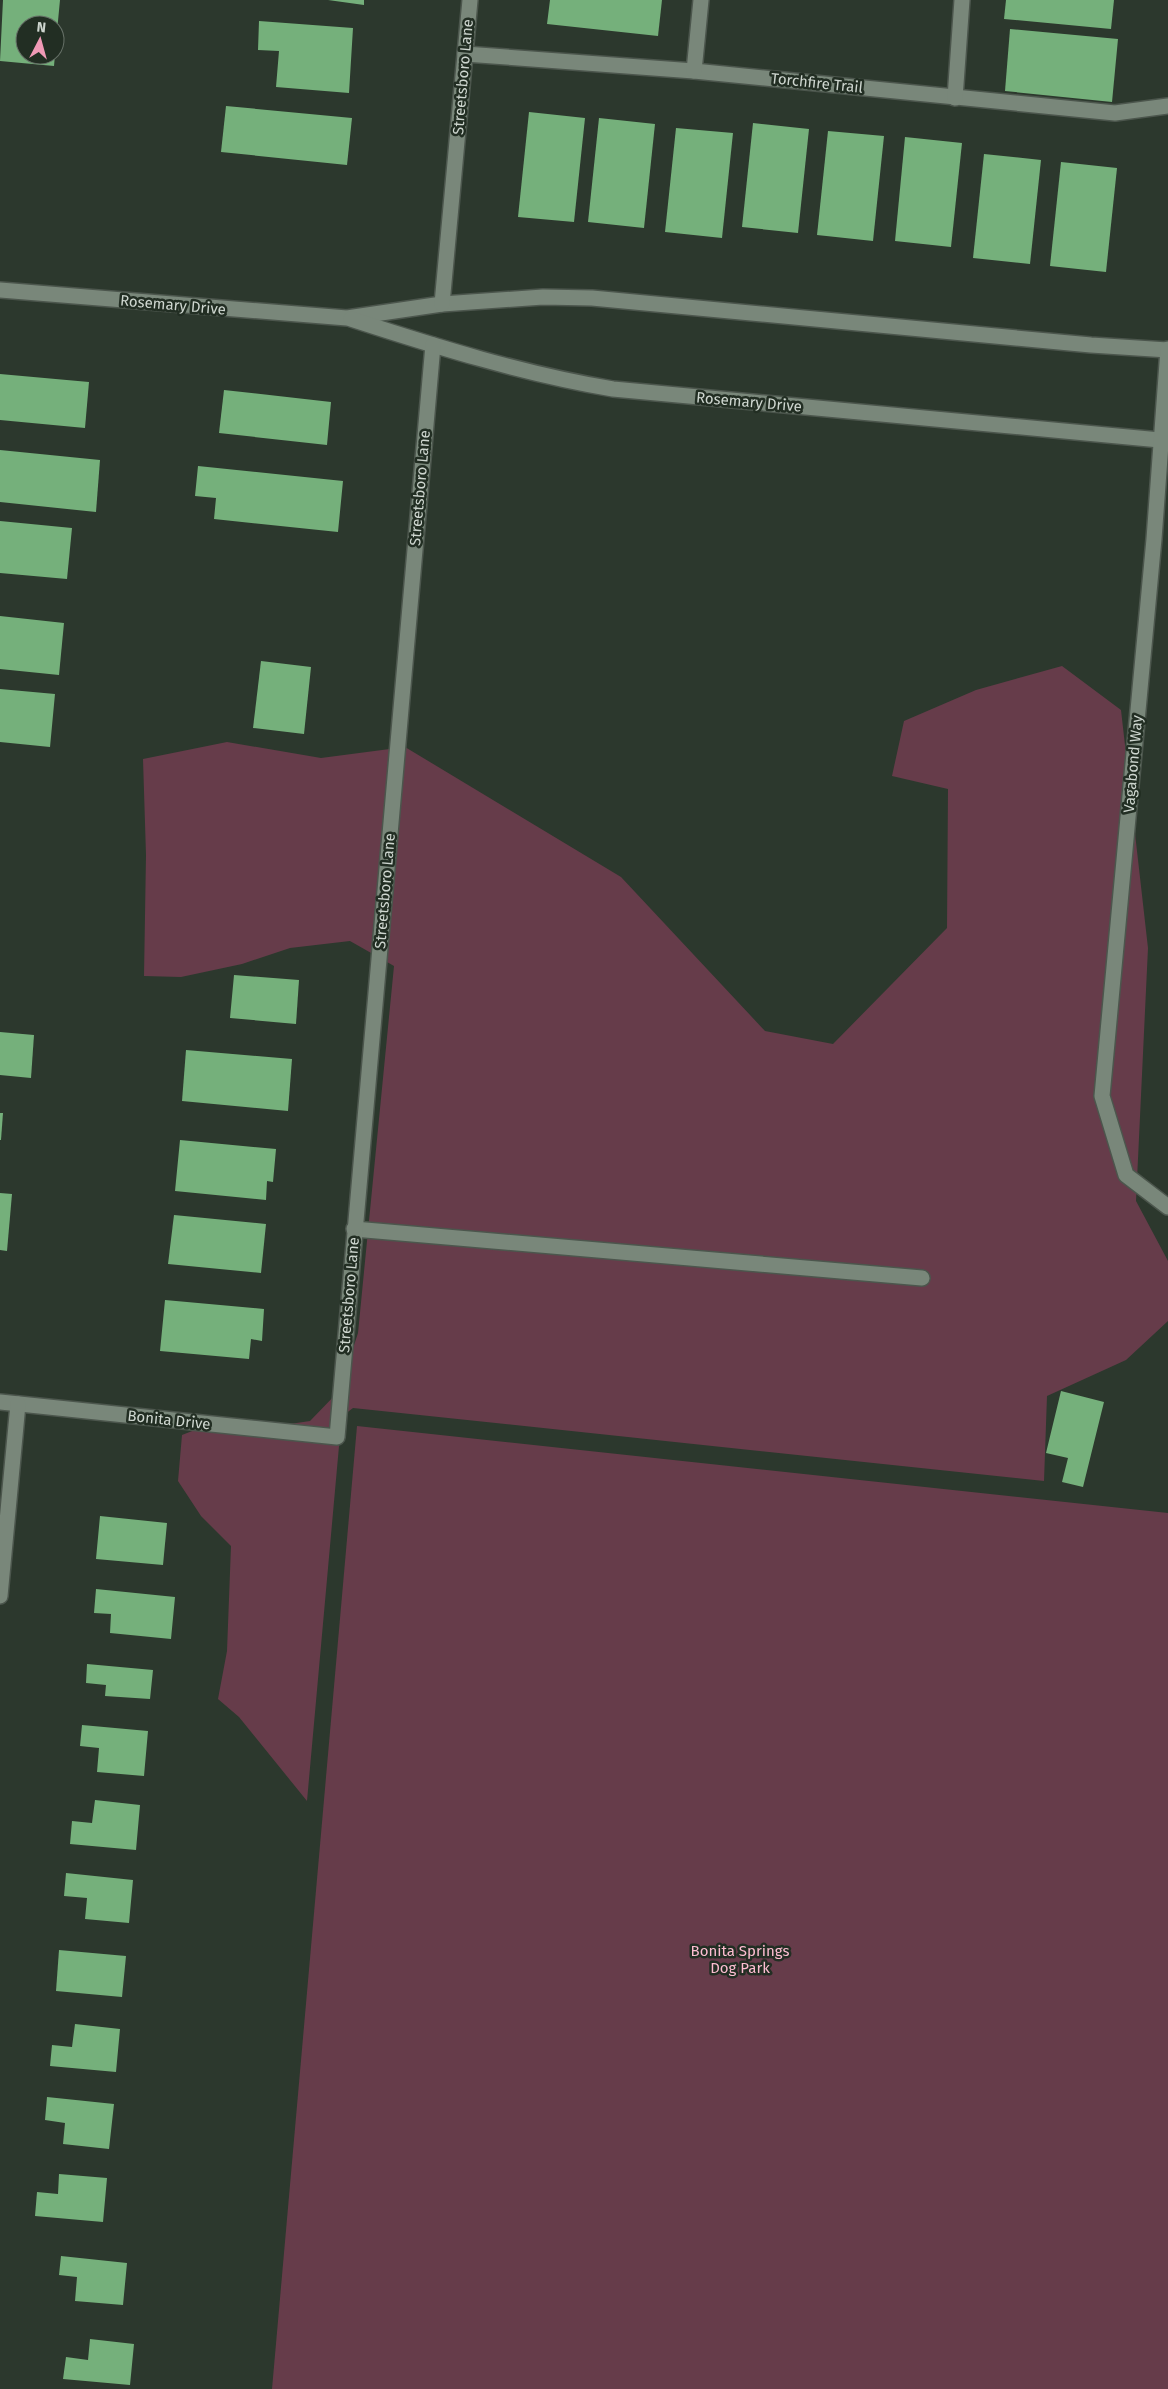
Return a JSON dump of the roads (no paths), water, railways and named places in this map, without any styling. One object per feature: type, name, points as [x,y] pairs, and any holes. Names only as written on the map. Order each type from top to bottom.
[{"type":"street","name":"Streetsboro Lane","points":[[442,304],[470,0]]},
{"type":"street","points":[[694,71],[701,0]]},
{"type":"street","points":[[955,98],[962,0]]},
{"type":"street","name":"Torchfire Trail","points":[[465,54],[694,71],[1116,113],[1168,106]]},
{"type":"street","name":"Rosemary Drive","points":[[0,290],[347,318],[433,345],[563,380],[613,389],[1160,440]]},
{"type":"street","name":"Rosemary Drive","points":[[347,318],[442,304],[543,297],[592,298],[1090,345],[1168,350]]},
{"type":"street","name":"Streetsboro Lane","points":[[337,1438],[433,345]]},
{"type":"street","name":"Vagabond Way","points":[[1168,350],[1154,539],[1102,1096],[1126,1175],[1168,1207]]},
{"type":"street","points":[[354,1229],[922,1278]]},
{"type":"street","name":"Bonita Drive","points":[[0,1402],[337,1438]]},
{"type":"street","points":[[0,1596],[18,1404]]},
{"type":"park label","name":"Bonita Springs Dog Park","points":[[740,1960]]}]
